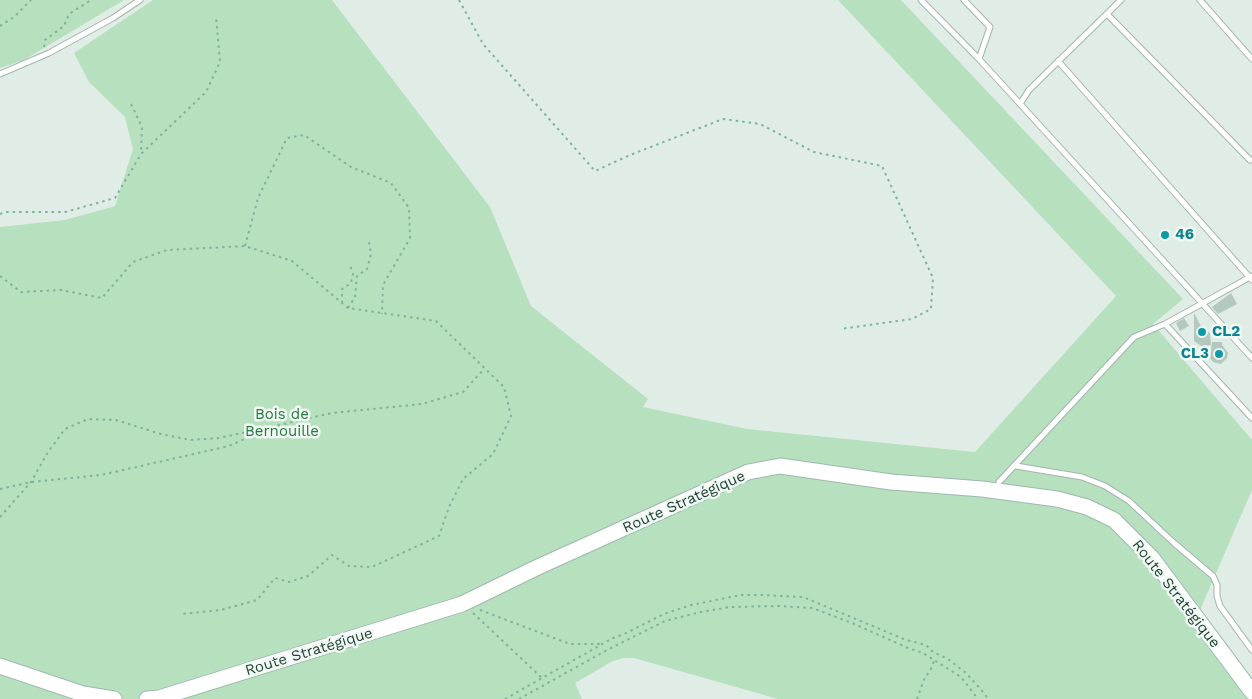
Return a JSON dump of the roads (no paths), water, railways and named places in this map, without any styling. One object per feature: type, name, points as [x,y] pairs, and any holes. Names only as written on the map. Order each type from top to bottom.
[{"type":"street","name":"Route Stratégique","points":[[147,699],[160,698],[463,604],[538,567],[748,472],[780,466],[891,482],[982,489],[1057,499],[1087,507],[1114,520],[1152,558],[1252,692]]},
{"type":"street","points":[[0,666],[83,694],[114,699]]},
{"type":"lane","points":[[0,74],[42,56],[113,18],[140,0]]},
{"type":"lane","points":[[921,0],[979,59],[1252,358]]},
{"type":"lane","points":[[964,0],[990,27],[979,59]]},
{"type":"lane","points":[[1020,104],[1029,90],[1120,0]]},
{"type":"lane","points":[[1200,0],[1252,59]]},
{"type":"lane","points":[[1107,14],[1251,160]]},
{"type":"lane","points":[[1000,482],[1134,337],[1165,324],[1251,278],[1058,61]]},
{"type":"lane","points":[[1165,324],[1252,418]]},
{"type":"lane","points":[[1016,466],[1082,477],[1105,486],[1129,501],[1213,576],[1217,585],[1217,596],[1220,606],[1252,650]]},
{"type":"place","name":"46","points":[[1165,235]]},
{"type":"place","name":"CL2","points":[[1202,332]]},
{"type":"place","name":"CL3","points":[[1219,354]]},
{"type":"park label","name":"Bois de Bernouille","points":[[282,424]]}]
